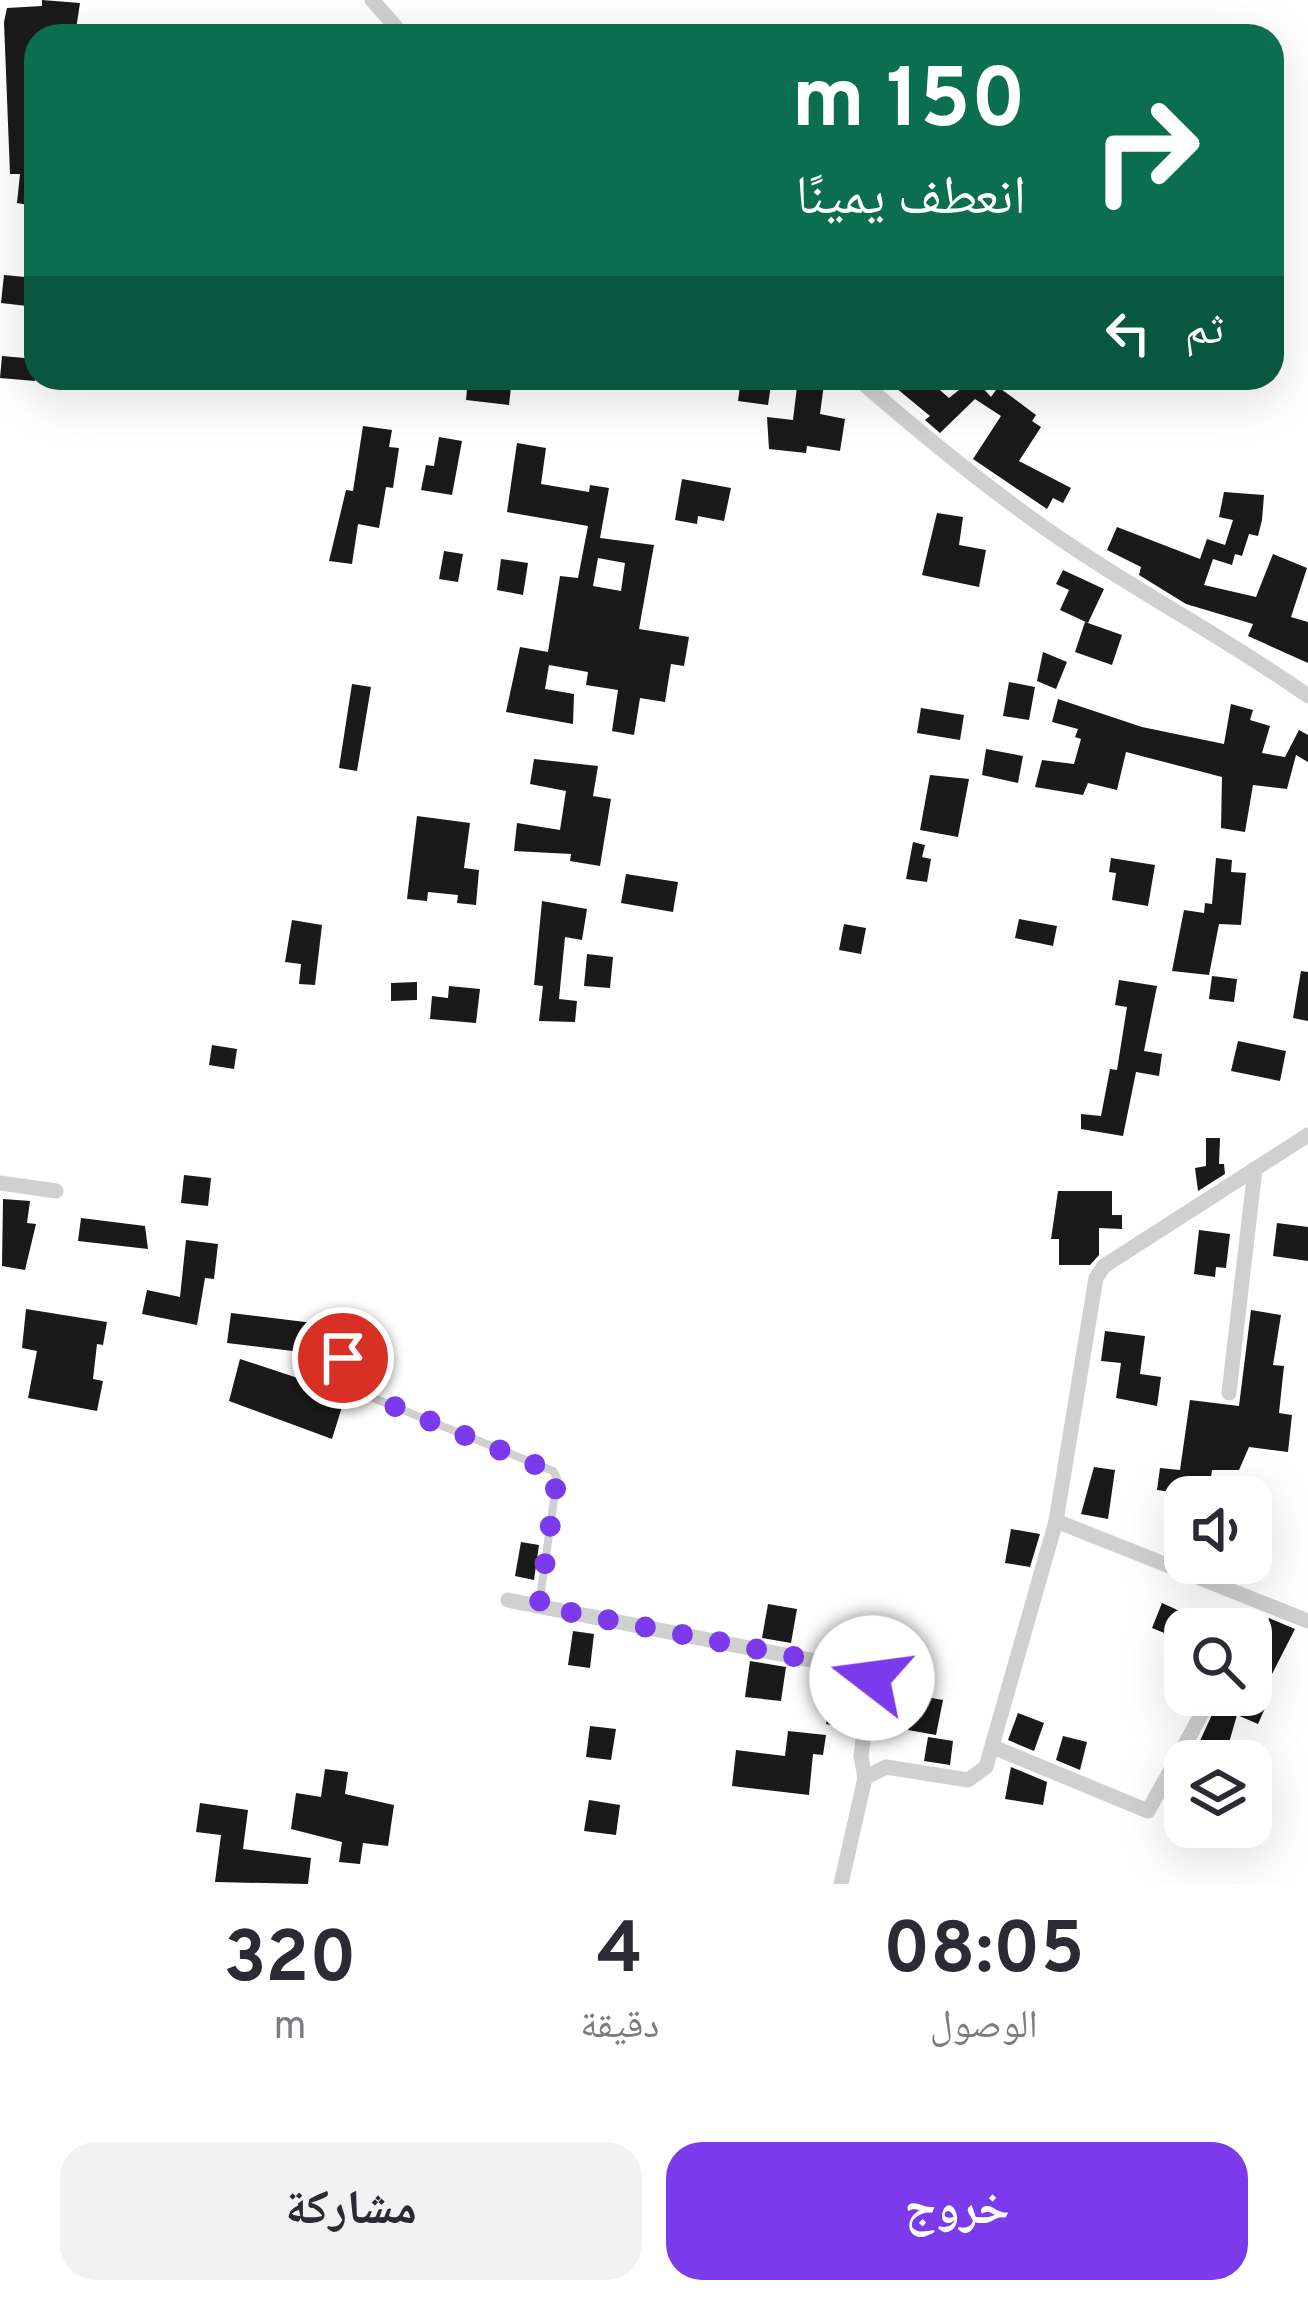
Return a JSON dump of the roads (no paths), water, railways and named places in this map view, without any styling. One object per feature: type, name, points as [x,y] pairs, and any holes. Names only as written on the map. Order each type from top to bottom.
[{"type":"street","points":[[372,0],[393,24]]},
{"type":"street","points":[[871,390],[942,452],[1055,536],[1227,638],[1308,696]]},
{"type":"street","points":[[865,1778],[886,1767],[968,1780],[978,1777],[993,1747],[1056,1520],[1096,1278],[1104,1266],[1308,1135]]},
{"type":"street","points":[[1229,1393],[1255,1169]]},
{"type":"street","points":[[0,1183],[56,1191]]},
{"type":"street","points":[[1056,1520],[1308,1621]]},
{"type":"street","points":[[508,1600],[871,1672],[861,1756],[865,1778],[841,1884]]},
{"type":"street","points":[[993,1747],[1148,1811],[1201,1716]]},
{"type":"lane","points":[[343,1358],[362,1393],[553,1472],[557,1478],[539,1606]]}]
